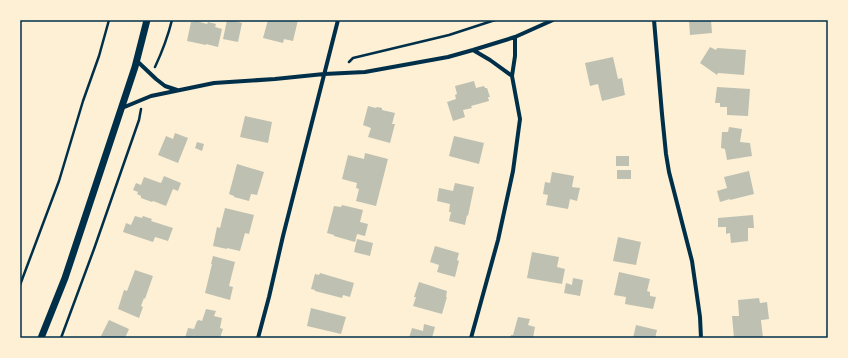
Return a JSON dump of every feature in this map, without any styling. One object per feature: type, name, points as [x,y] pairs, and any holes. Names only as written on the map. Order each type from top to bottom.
[{"type":"street","points":[[41,338],[65,278],[122,108],[148,20]]},
{"type":"street","points":[[258,338],[338,20]]},
{"type":"street","points":[[122,108],[151,96],[214,83],[366,72],[448,57],[515,37],[553,20]]},
{"type":"street","points":[[654,20],[666,154],[669,172],[692,261],[700,317],[701,338]]},
{"type":"street","points":[[471,338],[498,240],[513,171],[520,119],[512,76],[515,56],[515,37]]},
{"type":"street","points":[[473,50],[512,76]]},
{"type":"street","points":[[137,61],[151,76],[165,86],[177,90]]},
{"type":"path","points":[[20,285],[59,181],[109,20]]},
{"type":"path","points":[[151,76],[161,55],[172,20]]},
{"type":"path","points":[[349,62],[353,58],[449,35],[495,20]]},
{"type":"path","points":[[61,338],[97,241],[144,99]]},
{"type":"building","points":[[227,20],[242,23],[238,42],[223,39]]},
{"type":"building","points":[[268,20],[298,20],[293,41],[284,39],[283,43],[263,38]]},
{"type":"building","points":[[689,20],[711,20],[712,33],[690,35]]},
{"type":"building","points":[[196,21],[207,24],[208,22],[216,24],[215,27],[222,29],[218,47],[187,41],[191,22]]},
{"type":"building","points":[[710,47],[716,50],[717,48],[746,50],[744,75],[718,73],[717,75],[700,63]]},
{"type":"building","points":[[613,57],[618,79],[622,78],[625,95],[602,101],[598,84],[590,86],[585,63]]},
{"type":"building","points":[[474,81],[476,88],[484,86],[487,88],[490,97],[488,97],[489,101],[463,110],[465,117],[453,121],[447,102],[456,99],[455,95],[457,94],[455,86]]},
{"type":"building","points":[[717,87],[750,89],[748,116],[727,115],[727,107],[720,107],[720,103],[715,103]]},
{"type":"building","points":[[368,106],[382,108],[382,110],[395,113],[392,124],[395,124],[390,143],[368,137],[371,128],[363,125]]},
{"type":"building","points":[[245,116],[272,122],[268,143],[240,137]]},
{"type":"building","points":[[729,127],[742,129],[740,142],[750,143],[752,156],[727,160],[725,149],[721,148],[722,132],[728,132]]},
{"type":"building","points":[[175,133],[188,138],[178,163],[158,155],[166,136],[173,139]]},
{"type":"building","points":[[454,136],[484,143],[479,164],[449,156]]},
{"type":"building","points":[[197,142],[204,144],[202,151],[195,148]]},
{"type":"building","points":[[365,153],[388,159],[376,206],[356,201],[359,189],[356,188],[357,183],[342,179],[348,155],[364,159]]},
{"type":"building","points":[[616,156],[629,156],[629,166],[616,166]]},
{"type":"building","points":[[237,164],[264,172],[257,195],[251,194],[249,201],[229,194]]},
{"type":"building","points":[[617,170],[631,170],[631,179],[617,179]]},
{"type":"building","points":[[749,171],[754,194],[720,202],[717,191],[727,188],[724,177]]},
{"type":"building","points":[[552,172],[574,176],[572,187],[580,188],[577,201],[570,199],[568,209],[546,205],[548,195],[543,194],[545,182],[550,183]]},
{"type":"building","points":[[164,176],[181,183],[178,191],[173,189],[166,206],[141,198],[141,196],[137,194],[138,192],[133,190],[136,183],[141,185],[144,177],[161,183]]},
{"type":"building","points":[[455,183],[474,187],[465,225],[449,221],[451,212],[449,212],[450,204],[437,201],[439,188],[453,191]]},
{"type":"building","points":[[342,205],[363,210],[360,222],[368,224],[365,236],[357,234],[355,242],[327,233],[334,206],[341,207]]},
{"type":"building","points":[[225,208],[254,215],[249,234],[245,233],[240,251],[213,246],[217,227],[220,228]]},
{"type":"building","points":[[753,215],[754,228],[748,228],[748,241],[731,243],[730,233],[726,234],[726,227],[718,227],[718,218]]},
{"type":"building","points":[[135,216],[142,218],[143,216],[152,219],[151,221],[173,228],[168,241],[155,237],[153,242],[123,232],[126,223],[131,225]]},
{"type":"building","points":[[618,237],[641,242],[636,265],[613,261]]},
{"type":"building","points":[[357,239],[373,243],[370,256],[354,252]]},
{"type":"building","points":[[435,246],[459,253],[457,260],[459,261],[455,277],[437,272],[439,265],[430,262]]},
{"type":"building","points":[[532,252],[559,257],[557,267],[565,269],[562,284],[527,278]]},
{"type":"building","points":[[213,256],[235,262],[229,286],[233,287],[230,300],[205,293]]},
{"type":"building","points":[[135,270],[153,276],[141,306],[143,307],[139,318],[118,309],[124,290],[127,291]]},
{"type":"building","points":[[619,272],[650,279],[647,291],[650,292],[650,296],[656,297],[653,309],[625,304],[626,297],[614,295]]},
{"type":"building","points":[[320,273],[354,283],[350,297],[343,295],[342,298],[311,289],[315,274],[319,275]]},
{"type":"building","points":[[573,278],[583,280],[580,296],[564,293],[566,283],[572,285]]},
{"type":"building","points":[[419,282],[447,291],[447,297],[442,314],[413,306],[416,297],[414,297]]},
{"type":"building","points":[[759,298],[760,303],[767,302],[769,319],[761,320],[763,338],[734,338],[732,316],[739,316],[738,300]]},
{"type":"building","points":[[311,308],[346,317],[341,334],[307,326]]},
{"type":"building","points":[[206,309],[216,311],[214,316],[222,318],[220,328],[223,329],[220,338],[185,338],[188,328],[194,329],[197,321],[202,321]]},
{"type":"building","points":[[518,317],[530,319],[528,325],[535,327],[533,338],[510,338],[511,335],[513,335]]},
{"type":"building","points":[[109,320],[129,329],[125,338],[100,338]]},
{"type":"building","points":[[424,324],[435,327],[432,338],[409,338],[412,328],[423,331]]},
{"type":"building","points":[[827,324],[828,336],[826,336]]},
{"type":"building","points":[[636,325],[657,330],[655,338],[633,338]]}]
